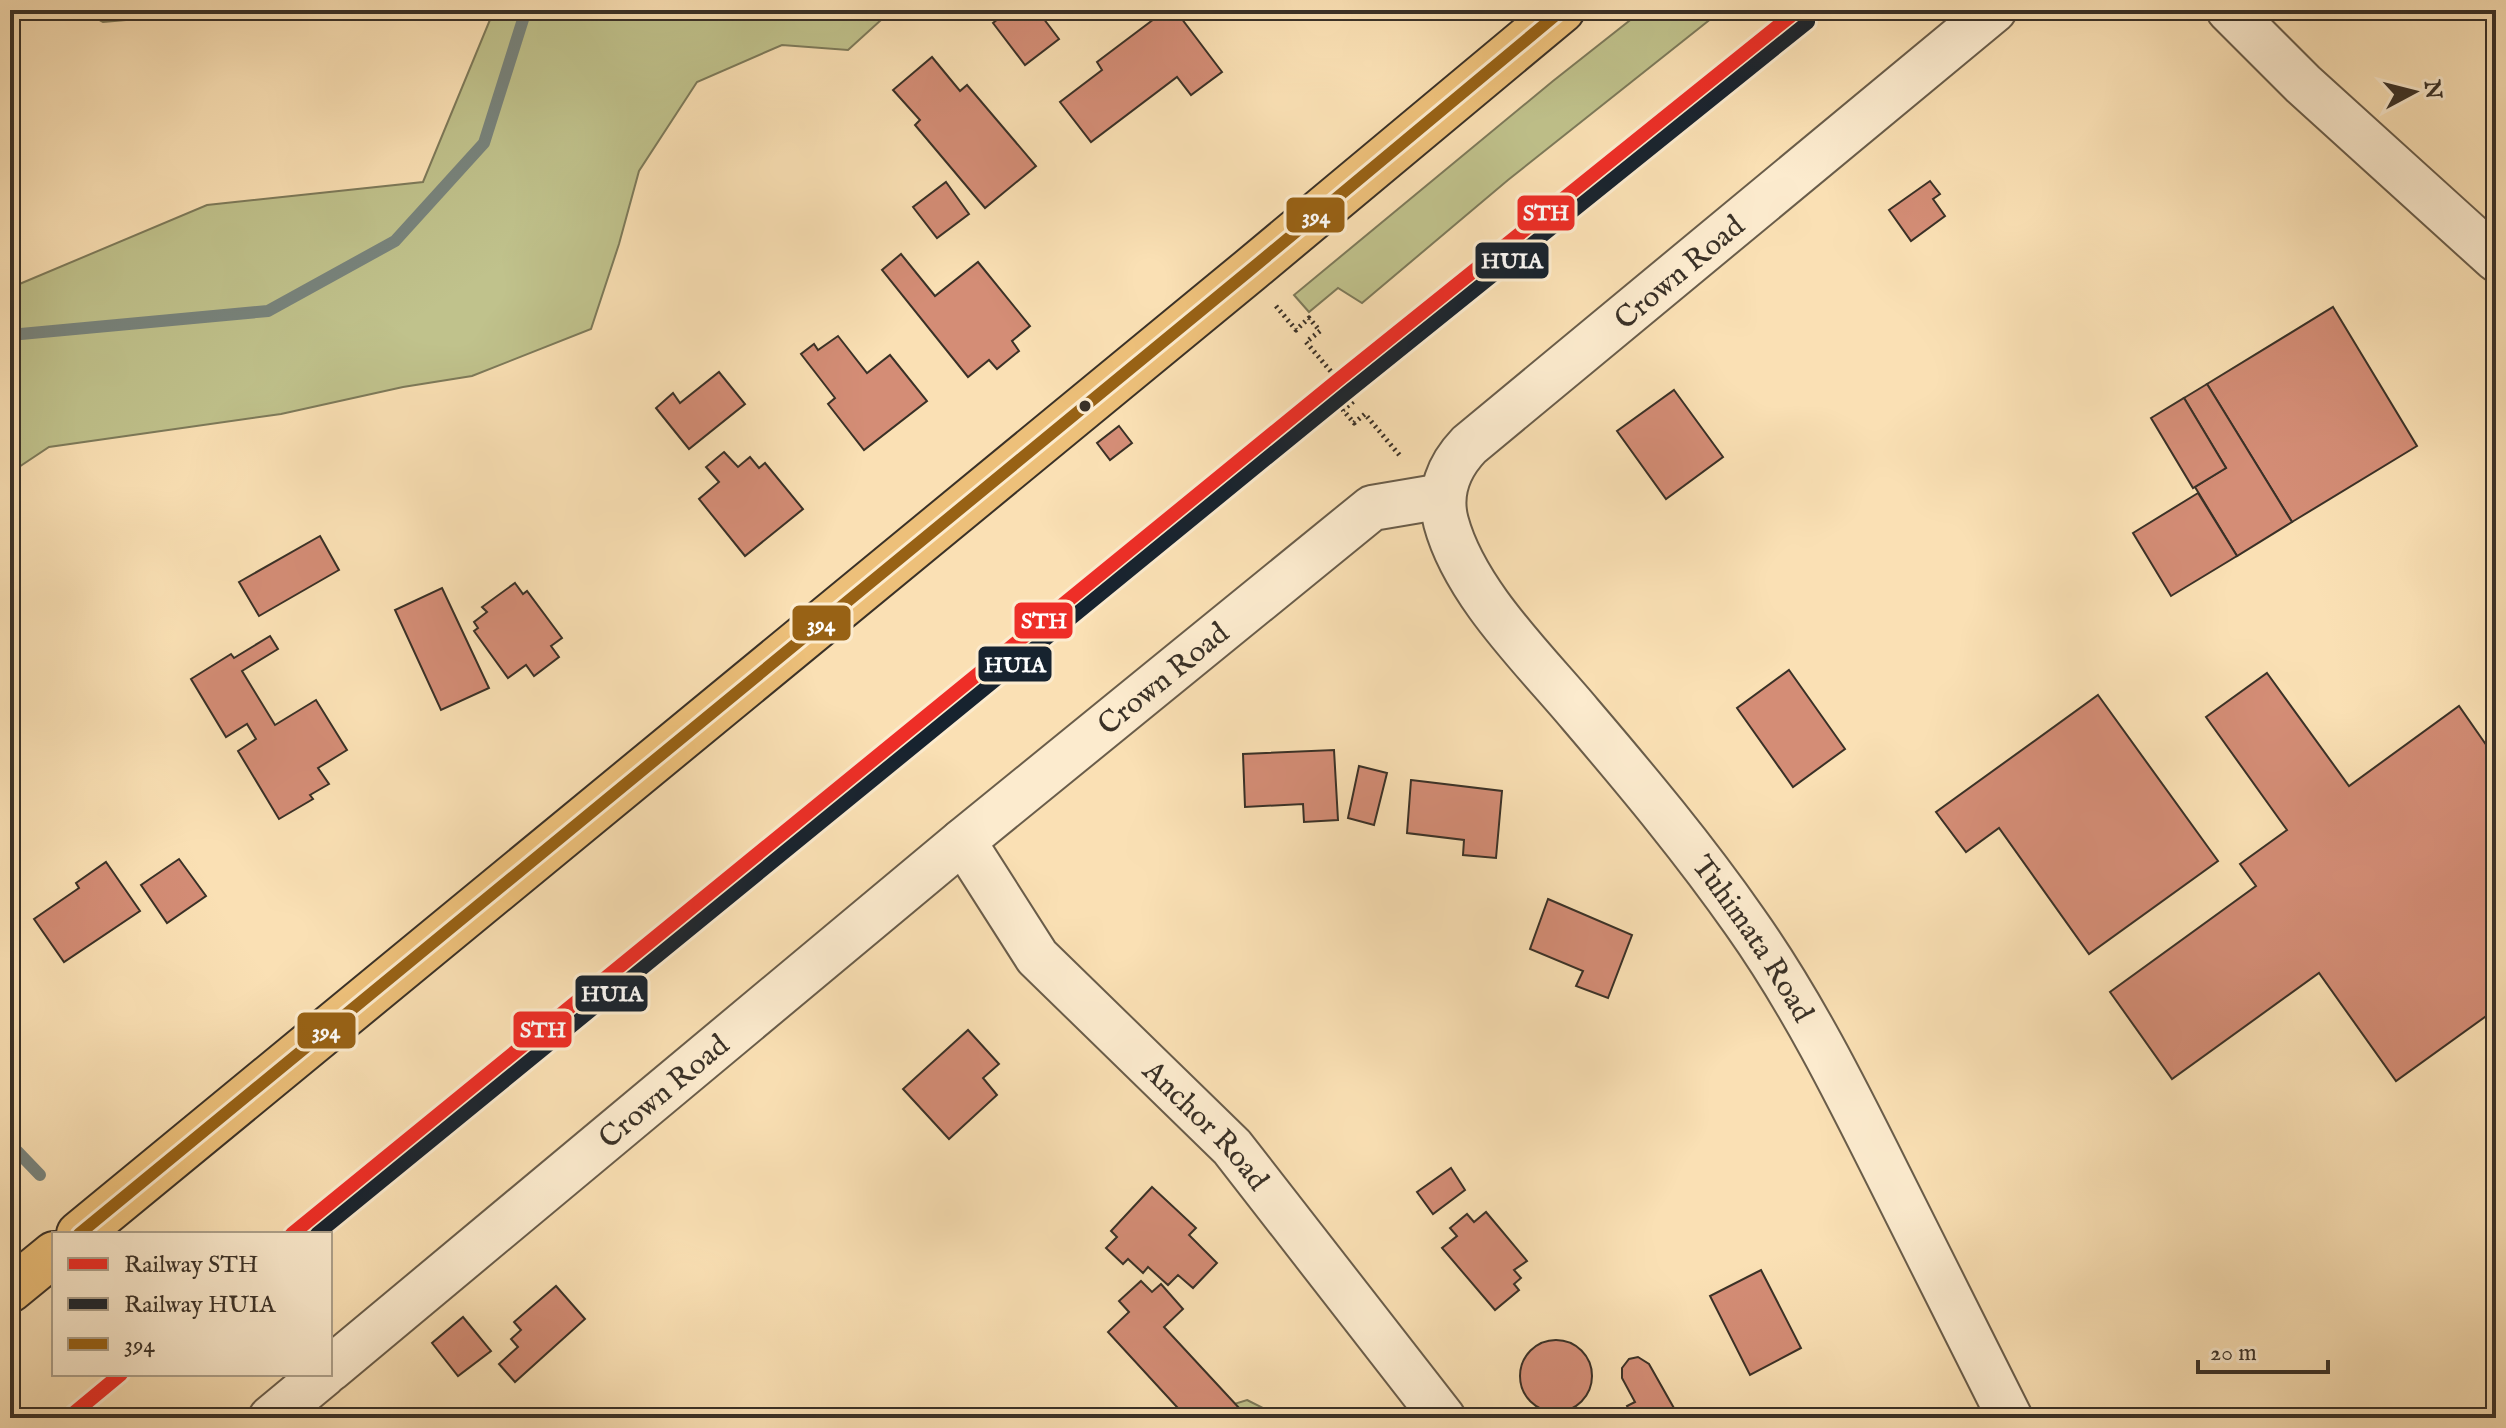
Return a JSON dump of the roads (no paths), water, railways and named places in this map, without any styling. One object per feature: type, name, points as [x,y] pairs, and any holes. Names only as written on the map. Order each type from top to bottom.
[{"type":"highway","points":[[81,1232],[1562,10]]},
{"type":"highway","points":[[10,1290],[52,1256]]},
{"type":"street","name":"Crown Road","points":[[332,1367],[963,841],[1372,508],[1443,496],[1452,466],[1469,445],[1994,10]]},
{"type":"street","points":[[2229,10],[2303,84],[2496,259]]},
{"type":"street","name":"Tuhimata Road","points":[[1443,496],[1450,534],[1474,581],[1503,622],[1670,820],[1747,924],[1844,1088],[2010,1418]]},
{"type":"street","name":"Anchor Road","points":[[963,841],[1037,957],[1232,1147],[1443,1418]]},
{"type":"street","points":[[271,1418],[322,1376]]},
{"type":"waterway","points":[[10,335],[268,311],[395,241],[484,143],[526,10]]},
{"type":"waterway","points":[[10,1140],[40,1175]]},
{"type":"rail line","name":"STH","points":[[294,1232],[1338,380],[1798,10]]},
{"type":"rail line","name":"HUIA","points":[[319,1232],[1348,392],[1808,22]]},
{"type":"rail line","name":"STH","points":[[68,1418],[119,1376]]}]
